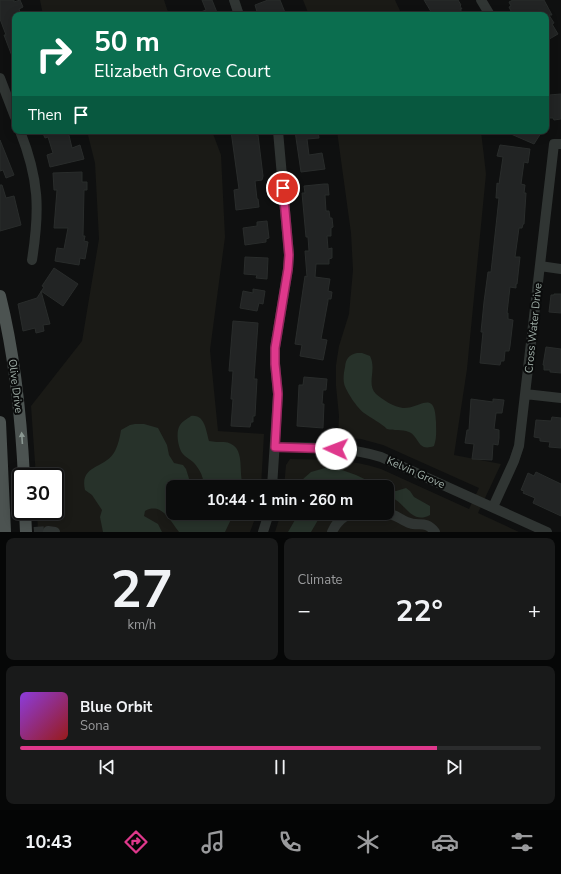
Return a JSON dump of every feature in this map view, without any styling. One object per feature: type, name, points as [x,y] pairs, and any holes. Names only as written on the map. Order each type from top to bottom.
[{"type":"main road","name":"Olive Drive","points":[[0,296],[8,330],[19,402],[23,468]]},
{"type":"main road","points":[[0,309],[8,330]]},
{"type":"main road","name":"Olive Drive","points":[[0,422],[5,532]]},
{"type":"main road","points":[[25,520],[26,532]]},
{"type":"street","points":[[234,0],[238,12]]},
{"type":"street","points":[[482,0],[488,12]]},
{"type":"street","points":[[0,78],[12,109]]},
{"type":"street","points":[[21,134],[33,170],[38,210],[37,230],[32,260]]},
{"type":"street","points":[[273,480],[278,394],[275,348],[289,255],[278,134]]},
{"type":"street","name":"Cross Water Drive","points":[[493,507],[514,461],[519,446],[540,266],[557,144]]},
{"type":"street","points":[[540,266],[561,269]]},
{"type":"street","points":[[526,394],[561,398]]},
{"type":"street","name":"Kelvin Grove","points":[[275,447],[351,449],[366,452],[381,457],[548,532]]},
{"type":"street","points":[[394,514],[412,524],[428,525],[435,532]]},
{"type":"street","points":[[263,532],[267,520]]},
{"type":"street","points":[[332,532],[339,520]]},
{"type":"street","points":[[48,532],[55,532]]},
{"type":"shaded area","points":[[40,0],[164,0],[168,12],[42,12]]},
{"type":"shaded area","points":[[303,0],[395,0],[401,12],[308,12]]},
{"type":"shaded area","points":[[88,134],[213,134],[221,155],[225,237],[210,350],[218,431],[264,434],[261,480],[166,480],[166,520],[254,520],[250,532],[38,532],[37,520],[64,520],[64,468],[35,468],[31,406],[82,341],[99,239],[95,163]]},
{"type":"shaded area","points":[[337,134],[481,134],[486,174],[467,369],[454,455],[501,464],[478,513],[519,532],[275,532],[279,520],[394,520],[394,480],[285,480],[286,465],[290,459],[359,463],[381,469],[469,509],[479,488],[383,445],[361,439],[338,437],[339,416],[336,386],[336,365],[339,346],[349,314],[353,270],[351,233]]},
{"type":"shaded area","points":[[357,353],[370,356],[372,361],[373,390],[382,399],[392,405],[403,408],[426,403],[430,403],[433,406],[436,422],[436,437],[434,446],[422,446],[413,434],[409,432],[387,429],[358,408],[344,383],[345,364],[347,359]]},
{"type":"shaded area","points":[[191,416],[196,416],[202,420],[206,428],[209,441],[224,442],[235,447],[240,457],[242,480],[203,480],[199,470],[193,462],[183,454],[180,448],[178,441],[178,430],[184,421]]},
{"type":"shaded area","points":[[144,424],[158,428],[167,445],[169,455],[174,463],[183,465],[189,480],[166,480],[166,515],[156,509],[145,511],[144,516],[158,524],[162,532],[103,532],[100,517],[102,510],[92,495],[85,490],[84,482],[86,475],[89,471],[111,457],[117,446],[121,430],[130,425]]},
{"type":"shaded area","points":[[325,468],[342,470],[366,480],[302,480],[311,472]]},
{"type":"shaded area","points":[[406,488],[414,497],[430,506],[430,515],[417,517],[412,514],[394,500],[394,491]]},
{"type":"shaded area","points":[[170,520],[231,520],[225,532],[179,532]]},
{"type":"shaded area","points":[[295,520],[318,520],[311,532],[288,532]]},
{"type":"building","points":[[0,0],[14,0],[14,2],[20,0],[23,7],[19,9],[20,12],[12,12],[12,56],[4,35],[6,35],[0,19]]},
{"type":"building","points":[[202,0],[212,0],[217,12],[201,12],[206,10]]},
{"type":"building","points":[[268,0],[280,0],[285,12],[257,12],[255,5]]},
{"type":"building","points":[[424,0],[458,0],[462,9],[460,9],[462,12],[431,12]]},
{"type":"building","points":[[513,0],[544,0],[552,15],[549,15],[549,12],[512,12],[509,7],[511,6],[509,2]]},
{"type":"building","points":[[549,15],[554,23],[552,24],[558,34],[549,39]]},
{"type":"building","points":[[561,94],[561,119],[554,120],[553,118],[549,118],[549,95]]},
{"type":"building","points":[[43,134],[69,134],[72,148],[80,145],[84,159],[50,167],[47,155],[53,153],[48,137],[45,138]]},
{"type":"building","points":[[231,134],[256,134],[258,135],[263,176],[262,180],[255,181],[259,207],[236,210],[234,190],[239,189]]},
{"type":"building","points":[[295,134],[318,134],[319,138],[307,139],[309,155],[322,153],[325,169],[301,172]]},
{"type":"building","points":[[511,134],[540,134],[534,144]]},
{"type":"building","points":[[0,140],[14,175],[6,178],[3,170],[0,171]]},
{"type":"building","points":[[500,145],[530,149],[528,163],[524,162],[521,184],[525,185],[524,193],[526,193],[524,224],[522,228],[519,228],[515,257],[520,257],[517,284],[516,288],[510,287],[507,313],[508,319],[513,320],[510,346],[509,351],[505,351],[504,361],[501,361],[500,365],[480,363],[484,302],[488,272],[491,272],[499,198],[496,198],[497,183],[499,184],[503,157],[497,156]]},
{"type":"building","points":[[82,172],[82,182],[87,182],[87,190],[84,190],[83,236],[85,236],[84,241],[88,242],[85,259],[80,258],[79,265],[55,261],[57,248],[64,249],[68,228],[54,228],[57,190],[54,190],[53,173]]},
{"type":"building","points":[[328,184],[329,195],[325,195],[326,211],[329,211],[330,218],[332,218],[333,227],[331,228],[331,236],[327,236],[328,249],[332,248],[332,258],[329,259],[329,264],[316,264],[315,277],[330,279],[328,291],[332,292],[331,299],[328,299],[321,339],[327,340],[323,360],[300,356],[302,345],[295,344],[305,276],[307,277],[305,251],[309,251],[308,237],[306,237],[302,193],[305,193],[304,186]]},
{"type":"building","points":[[0,185],[2,185],[6,198],[14,196],[21,225],[0,231]]},
{"type":"building","points":[[267,221],[269,238],[266,239],[266,242],[245,245],[243,228],[257,226],[257,222]]},
{"type":"building","points":[[245,257],[268,258],[267,279],[256,278],[257,275],[244,274]]},
{"type":"building","points":[[54,268],[78,284],[63,306],[41,291],[44,287],[42,286]]},
{"type":"building","points":[[253,289],[265,291],[263,304],[259,303],[257,311],[240,308],[243,291],[253,293]]},
{"type":"building","points":[[41,292],[50,324],[43,325],[44,331],[36,333],[35,328],[23,331],[18,304],[37,298]]},
{"type":"building","points":[[561,294],[561,313],[549,312],[551,295]]},
{"type":"building","points":[[233,321],[258,323],[254,379],[257,379],[255,416],[253,416],[253,422],[251,422],[250,427],[231,426],[233,371],[229,371]]},
{"type":"building","points":[[546,347],[561,349],[561,373],[544,370],[543,365]]},
{"type":"building","points":[[304,377],[327,379],[326,390],[323,390],[323,428],[297,426],[299,385],[303,385]]},
{"type":"building","points":[[471,399],[493,402],[493,399],[504,400],[502,413],[496,413],[494,429],[499,430],[499,438],[498,445],[493,444],[492,460],[472,459],[474,444],[465,443],[467,430],[469,430]]},
{"type":"building","points":[[552,417],[561,418],[561,448],[549,447],[550,442],[540,441],[540,438],[534,437],[536,420],[551,421]]},
{"type":"building","points":[[536,472],[561,484],[561,516],[533,503],[535,498],[523,493],[524,491],[521,490],[528,473],[534,476]]},
{"type":"tunnel","points":[[34,532],[48,531]]},
{"type":"route","points":[[283,188],[289,255],[275,348],[278,394],[275,447],[336,449]]}]
